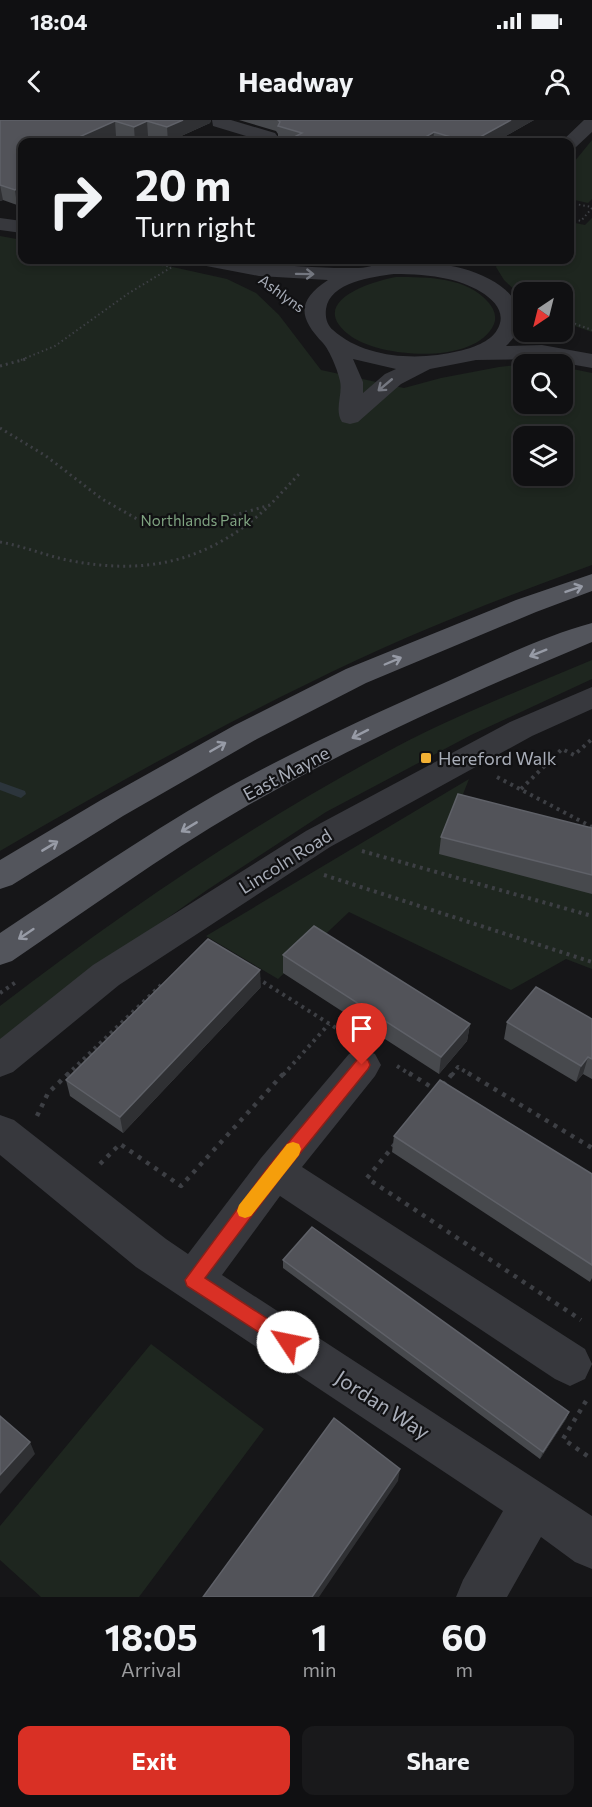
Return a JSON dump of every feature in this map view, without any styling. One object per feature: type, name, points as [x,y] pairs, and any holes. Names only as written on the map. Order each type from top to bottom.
[{"type":"main road","points":[[0,876],[112,808],[246,732],[356,676],[526,606],[592,582]]},
{"type":"main road","name":"East Mayne","points":[[0,951],[157,846],[260,785],[394,718],[502,668],[592,632]]},
{"type":"street","points":[[219,122],[270,136]]},
{"type":"street","points":[[574,138],[586,122]]},
{"type":"street","points":[[0,224],[18,226]]},
{"type":"street","name":"Ashlyns","points":[[223,264],[290,273],[362,273]]},
{"type":"street","points":[[300,305],[315,306],[324,292],[345,279],[362,273],[412,264]]},
{"type":"street","points":[[482,264],[489,287]]},
{"type":"street","points":[[394,268],[447,272],[489,287],[513,307]]},
{"type":"street","name":"Ashlyns","points":[[248,269],[300,305],[322,332],[334,342]]},
{"type":"street","points":[[473,355],[504,336],[513,314]]},
{"type":"street","points":[[573,333],[592,343]]},
{"type":"street","points":[[334,342],[352,382],[350,417],[393,379],[427,362]]},
{"type":"street","points":[[334,342],[367,356],[390,361],[427,362],[473,355],[542,352],[592,361]]},
{"type":"street","name":"Lincoln Road","points":[[0,1061],[106,975],[318,839],[521,729],[592,697]]},
{"type":"street","points":[[193,1280],[366,1054]]},
{"type":"street","name":"Jordan Way","points":[[20,1129],[151,1253],[534,1504],[592,1545]]},
{"type":"street","points":[[275,1171],[581,1378]]},
{"type":"street","points":[[484,1596],[534,1504]]},
{"type":"path","points":[[574,204],[592,208],[581,221],[574,219]]},
{"type":"path","points":[[0,366],[26,359],[55,346],[129,293],[172,267],[158,264]]},
{"type":"path","points":[[573,328],[592,330]]},
{"type":"path","points":[[0,428],[46,456],[102,499],[137,519],[190,528],[270,505]]},
{"type":"path","points":[[0,542],[68,560],[110,565],[165,564],[205,550],[255,520],[300,473]]},
{"type":"path","points":[[521,789],[562,749],[574,755],[592,739]]},
{"type":"path","points":[[490,773],[592,827]]},
{"type":"path","points":[[318,839],[592,916]]},
{"type":"path","points":[[321,874],[592,962]]},
{"type":"path","points":[[252,975],[329,1024],[366,1054],[438,1091]]},
{"type":"path","points":[[20,1129],[37,1116],[48,1094],[169,978]]},
{"type":"path","points":[[0,993],[18,980]]},
{"type":"path","points":[[98,1166],[120,1144],[181,1186],[329,1024]]},
{"type":"path","points":[[431,1100],[458,1067],[592,1148]]},
{"type":"path","points":[[402,1135],[367,1178],[582,1321]]},
{"type":"path","points":[[581,1378],[562,1438],[592,1459]]},
{"type":"green space","points":[[592,140],[592,199],[588,203],[574,200],[574,162]]},
{"type":"green space","points":[[592,218],[592,332],[573,325],[573,282],[513,282],[513,289],[496,267],[498,264],[574,264],[574,223],[585,225]]},
{"type":"green space","name":"Northlands Park","points":[[0,236],[18,239],[18,264],[159,264],[227,279],[256,293],[279,315],[321,370],[404,388],[441,378],[513,365],[513,414],[573,414],[573,369],[592,373],[592,565],[448,620],[377,651],[268,703],[190,744],[0,851]]},
{"type":"green space","points":[[396,277],[434,278],[459,283],[470,288],[491,305],[495,316],[494,324],[484,337],[469,346],[449,352],[428,354],[385,350],[366,344],[352,337],[339,325],[335,314],[338,304],[346,296],[371,284]]},
{"type":"green space","points":[[592,660],[592,679],[471,735],[326,812],[207,890],[73,985],[0,1044],[0,1006],[95,935],[193,868],[293,805],[396,747],[468,712]]},
{"type":"green space","points":[[469,779],[456,812],[592,894],[592,969],[566,959],[511,990],[349,912],[278,979],[206,936]]},
{"type":"green space","points":[[151,1344],[264,1429],[139,1597],[41,1597],[0,1560],[0,1526]]},
{"type":"building","points":[[0,120],[183,120],[167,127],[147,121],[134,127],[115,121],[77,138],[18,138],[18,188],[15,190],[0,185]]},
{"type":"building","points":[[278,120],[511,120],[478,138],[454,138],[434,132],[424,138],[293,138],[302,133],[278,126],[280,122]]},
{"type":"building","points":[[458,794],[592,828],[592,875],[441,837]]},
{"type":"building","points":[[314,926],[470,1024],[441,1057],[283,955]]},
{"type":"building","points":[[208,939],[260,970],[120,1117],[66,1080]]},
{"type":"building","points":[[536,987],[592,1019],[592,1059],[588,1057],[581,1066],[507,1022]]},
{"type":"building","points":[[440,1080],[592,1174],[592,1265],[394,1136]]},
{"type":"building","points":[[312,1227],[569,1412],[543,1452],[283,1260]]},
{"type":"building","points":[[0,1416],[30,1442],[0,1475]]},
{"type":"building","points":[[334,1418],[400,1469],[312,1597],[203,1597]]},
{"type":"waterway","points":[[0,786],[21,794]]},
{"type":"slow traffic","points":[[245,1211],[293,1149]]},
{"type":"place","name":"Hereford Walk","points":[[426,758]]},
{"type":"route","points":[[288,1342],[193,1280],[275,1171],[362,1065]]}]
